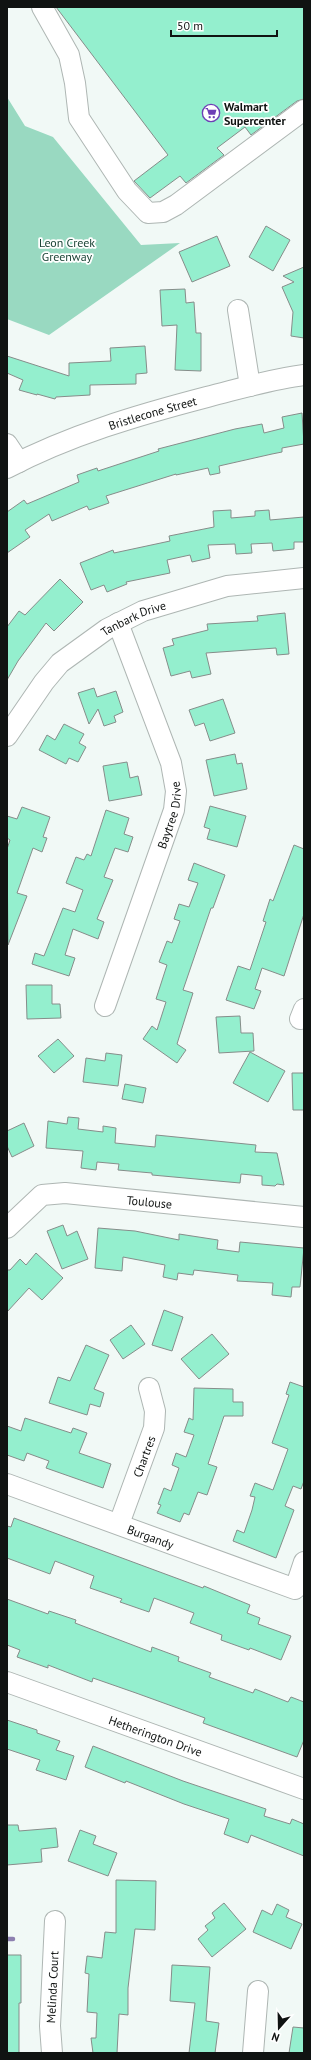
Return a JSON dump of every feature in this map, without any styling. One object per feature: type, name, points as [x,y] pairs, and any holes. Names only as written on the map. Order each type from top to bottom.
[{"type":"street","points":[[42,7],[69,55],[75,83],[79,118],[127,190],[148,213],[163,212],[176,205],[304,110]]},
{"type":"street","points":[[238,310],[250,386]]},
{"type":"street","name":"Bristlecone Street","points":[[13,465],[93,430],[250,386],[304,375]]},
{"type":"street","points":[[7,444],[13,465]]},
{"type":"street","name":"Tanbark Drive","points":[[7,736],[44,682],[60,663],[88,641],[118,623],[143,611],[227,586],[304,578]]},
{"type":"street","name":"Baytree Drive","points":[[106,1006],[174,810],[176,791],[171,763],[118,623]]},
{"type":"street","name":"Toulouse","points":[[7,1228],[42,1195],[65,1193],[304,1217]]},
{"type":"street","name":"Chartres","points":[[119,1524],[154,1428],[155,1411],[148,1388]]},
{"type":"street","name":"Burgandy","points":[[7,1484],[295,1589],[304,1562]]},
{"type":"street","name":"Hetherington Drive","points":[[7,1682],[304,1789]]},
{"type":"street","name":"Melinda Court","points":[[52,2053],[50,2026],[55,1921]]},
{"type":"street","points":[[253,2053],[258,1991]]},
{"type":"green space","name":"Leon Creek Greenway","points":[[7,97],[25,126],[53,137],[141,245],[180,243],[49,335],[7,319]]},
{"type":"building","name":"Walmart Supercenter","points":[[56,7],[304,7],[304,99],[297,101],[251,135],[245,127],[217,148],[224,155],[186,183],[180,176],[150,198],[134,181],[168,155]]},
{"type":"building","points":[[266,226],[290,240],[273,271],[249,257]]},
{"type":"building","points":[[217,236],[230,266],[192,282],[179,252]]},
{"type":"building","points":[[304,267],[304,338],[291,336],[293,312],[282,287],[294,282],[283,276]]},
{"type":"building","points":[[185,289],[186,303],[194,302],[196,333],[201,333],[201,371],[175,370],[177,325],[162,326],[160,290]]},
{"type":"building","points":[[145,346],[147,373],[136,374],[136,384],[90,385],[90,395],[56,397],[55,399],[37,395],[19,390],[23,380],[7,373],[7,356],[69,376],[69,363],[111,361],[110,348]]},
{"type":"building","points":[[302,413],[304,444],[282,448],[282,452],[219,466],[220,473],[210,475],[208,468],[176,474],[106,496],[109,503],[89,510],[87,506],[52,521],[49,514],[25,530],[30,537],[7,553],[7,512],[24,500],[27,504],[79,482],[77,475],[97,468],[98,471],[159,451],[158,449],[235,429],[262,424],[264,433],[284,428],[282,417]]},
{"type":"building","points":[[231,510],[231,518],[255,516],[255,511],[269,510],[270,520],[304,517],[304,542],[294,542],[294,549],[273,551],[272,543],[251,544],[252,553],[236,554],[235,544],[208,545],[210,558],[192,562],[190,555],[167,560],[170,573],[126,582],[127,584],[107,592],[104,585],[91,590],[80,563],[113,550],[114,553],[170,541],[169,536],[214,527],[213,511]]},
{"type":"building","points":[[60,579],[83,602],[54,631],[46,623],[18,661],[7,680],[7,627],[19,611],[25,615]]},
{"type":"building","points":[[285,613],[289,654],[277,655],[276,648],[206,653],[211,674],[192,678],[190,671],[171,676],[163,648],[174,645],[172,639],[208,630],[207,624],[258,621],[257,616]]},
{"type":"building","points":[[94,688],[97,697],[116,691],[123,712],[114,716],[116,722],[104,726],[98,709],[89,724],[78,693]]},
{"type":"building","points":[[223,699],[235,733],[210,741],[204,723],[195,726],[189,710]]},
{"type":"building","points":[[64,724],[84,734],[79,743],[86,747],[78,762],[69,758],[66,764],[39,750],[47,735],[55,740]]},
{"type":"building","points":[[235,754],[237,764],[242,763],[247,789],[214,796],[206,760]]},
{"type":"building","points":[[127,762],[130,778],[138,776],[142,795],[109,801],[103,766]]},
{"type":"building","points":[[210,806],[246,816],[237,847],[207,839],[210,829],[204,827]]},
{"type":"building","points":[[22,807],[50,817],[43,837],[47,838],[42,852],[33,848],[17,893],[27,896],[8,945],[7,849],[10,840],[7,838],[7,816],[17,819]]},
{"type":"building","points":[[106,810],[129,818],[124,834],[133,837],[128,852],[115,848],[104,877],[113,880],[97,919],[104,922],[98,939],[73,929],[65,955],[75,958],[69,976],[32,964],[35,953],[44,956],[63,908],[75,912],[83,890],[66,883],[76,857],[84,860],[87,854],[91,856]]},
{"type":"building","points":[[294,845],[304,849],[304,914],[284,976],[262,968],[255,989],[261,991],[254,1009],[226,1000],[238,966],[250,970],[266,922],[263,921],[270,899],[273,901]]},
{"type":"building","points":[[194,863],[225,875],[213,908],[211,908],[183,990],[193,993],[177,1044],[186,1050],[177,1063],[143,1039],[152,1026],[157,1030],[166,1002],[156,999],[167,965],[159,962],[167,941],[172,943],[180,921],[174,919],[179,904],[189,907],[198,883],[188,880]]},
{"type":"building","points":[[26,985],[52,985],[52,1004],[60,1004],[61,1018],[27,1019]]},
{"type":"building","points":[[240,1016],[241,1033],[253,1033],[254,1051],[219,1053],[216,1017]]},
{"type":"building","points":[[58,1039],[74,1056],[54,1073],[38,1056]]},
{"type":"building","points":[[250,1052],[285,1071],[268,1102],[233,1083]]},
{"type":"building","points":[[106,1053],[122,1055],[118,1086],[83,1082],[86,1058],[105,1061]]},
{"type":"building","points":[[292,1073],[304,1073],[304,1110],[293,1110]]},
{"type":"building","points":[[125,1084],[146,1088],[143,1103],[122,1099]]},
{"type":"building","points":[[68,1117],[79,1118],[78,1129],[103,1132],[103,1126],[116,1128],[115,1143],[155,1147],[156,1135],[256,1145],[255,1152],[277,1153],[284,1185],[262,1185],[262,1176],[241,1174],[240,1183],[152,1175],[152,1173],[118,1170],[119,1164],[97,1162],[96,1170],[81,1168],[83,1151],[46,1148],[48,1121],[67,1124]]},
{"type":"building","points":[[24,1123],[34,1146],[12,1157],[7,1146],[7,1131]]},
{"type":"building","points":[[63,1225],[67,1236],[77,1231],[88,1259],[62,1269],[47,1231]]},
{"type":"building","points":[[98,1228],[135,1231],[179,1240],[179,1234],[218,1240],[217,1249],[239,1252],[240,1242],[304,1248],[300,1287],[292,1287],[291,1297],[272,1295],[273,1283],[237,1281],[238,1275],[194,1270],[193,1275],[178,1273],[177,1280],[163,1277],[165,1265],[123,1257],[122,1271],[95,1268]]},
{"type":"building","points":[[36,1253],[63,1278],[42,1300],[29,1288],[7,1312],[7,1270],[10,1270],[20,1259],[26,1265]]},
{"type":"building","points":[[164,1310],[183,1317],[172,1351],[152,1345]]},
{"type":"building","points":[[131,1325],[145,1344],[123,1359],[110,1340]]},
{"type":"building","points":[[212,1334],[229,1354],[199,1379],[181,1359]]},
{"type":"building","points":[[86,1345],[109,1355],[94,1389],[104,1393],[100,1407],[90,1404],[87,1415],[49,1403],[58,1377],[70,1381]]},
{"type":"building","points":[[290,1382],[304,1387],[304,1481],[301,1489],[293,1486],[285,1506],[294,1510],[276,1558],[233,1541],[237,1530],[244,1533],[255,1497],[250,1496],[255,1483],[273,1490],[288,1449],[272,1443],[289,1395],[286,1394]]},
{"type":"building","points":[[194,1388],[233,1389],[233,1402],[243,1402],[243,1416],[224,1416],[208,1464],[217,1467],[207,1495],[198,1492],[189,1515],[184,1513],[180,1522],[157,1513],[161,1505],[158,1504],[164,1488],[171,1491],[179,1468],[172,1465],[176,1453],[186,1457],[194,1435],[184,1432],[189,1418],[193,1420]]},
{"type":"building","points":[[25,1418],[71,1433],[73,1428],[87,1433],[79,1453],[111,1464],[103,1488],[46,1468],[49,1461],[27,1453],[24,1461],[7,1455],[7,1426],[21,1431]]},
{"type":"building","points":[[14,1518],[203,1588],[204,1586],[250,1605],[247,1613],[260,1618],[258,1624],[291,1636],[281,1660],[250,1648],[249,1650],[221,1640],[222,1635],[190,1623],[194,1613],[154,1598],[149,1612],[120,1602],[122,1599],[90,1588],[94,1576],[55,1561],[50,1574],[7,1558],[7,1526],[11,1527]]},
{"type":"building","points":[[7,1599],[48,1614],[49,1611],[76,1620],[75,1623],[151,1652],[152,1647],[179,1657],[178,1661],[211,1673],[209,1677],[253,1693],[255,1689],[288,1702],[291,1697],[304,1702],[304,1740],[297,1757],[203,1723],[205,1718],[136,1693],[93,1678],[92,1682],[48,1665],[48,1668],[17,1657],[20,1650],[7,1645]]},
{"type":"building","points":[[7,1720],[37,1730],[37,1733],[60,1741],[56,1750],[74,1756],[66,1780],[36,1770],[40,1760],[7,1749]]},
{"type":"building","points":[[93,1746],[183,1781],[266,1809],[264,1816],[290,1824],[292,1819],[304,1824],[304,1856],[251,1835],[248,1843],[224,1834],[229,1819],[184,1804],[126,1781],[125,1783],[85,1767]]},
{"type":"building","points":[[7,1825],[18,1825],[19,1831],[56,1828],[58,1847],[41,1849],[42,1862],[7,1865]]},
{"type":"building","points":[[80,1830],[96,1836],[93,1844],[117,1853],[108,1876],[68,1861]]},
{"type":"building","points":[[116,1880],[156,1881],[155,1930],[135,1929],[128,1988],[128,2015],[119,2014],[117,2053],[93,2053],[91,2038],[96,2038],[97,2013],[87,2012],[89,1974],[85,1973],[87,1956],[102,1958],[105,1932],[116,1933]]},
{"type":"building","points":[[224,1903],[246,1929],[212,1957],[198,1939],[208,1930],[205,1926],[215,1918],[212,1913]]},
{"type":"building","points":[[277,1904],[289,1910],[286,1917],[302,1924],[291,1949],[253,1932],[262,1910],[272,1915]]},
{"type":"building","points":[[7,1955],[21,1955],[19,2053],[7,2053]]},
{"type":"building","points":[[172,1965],[210,1967],[206,2021],[219,2023],[215,2053],[189,2053],[195,2003],[170,2001]]},
{"type":"building","points":[[293,2027],[304,2028],[304,2053],[289,2053]]},
{"type":"waterway","points":[[7,1939],[13,1939]]},
{"type":"place","name":"Walmart Supercenter","points":[[211,113]]}]
